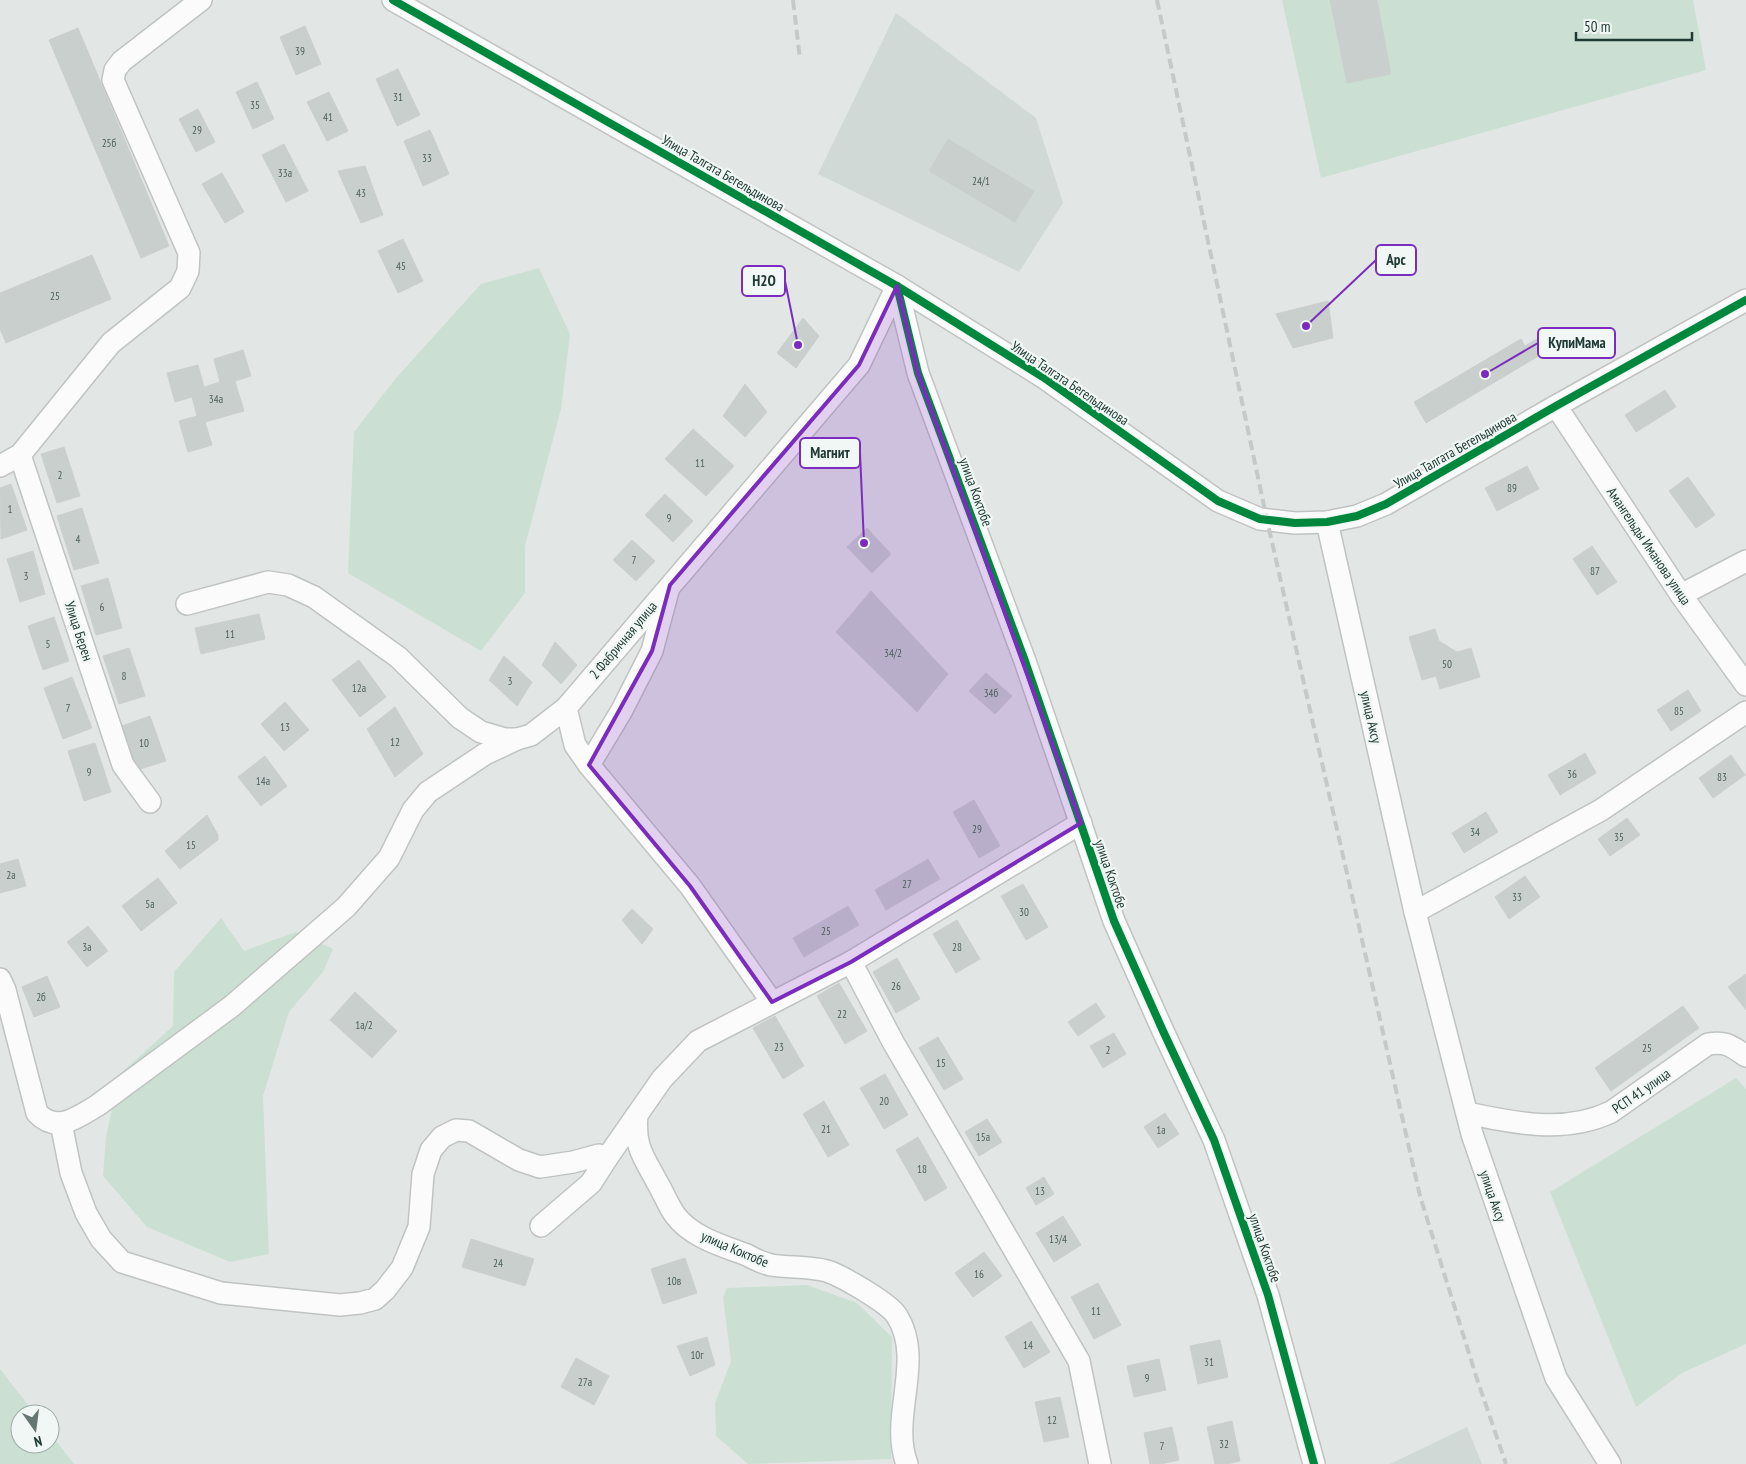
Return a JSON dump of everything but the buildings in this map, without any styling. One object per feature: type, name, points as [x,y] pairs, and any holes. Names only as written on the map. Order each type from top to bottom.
[{"type":"street","points":[[0,466],[20,454],[111,343],[180,288],[188,271],[189,254],[114,80],[115,70],[122,61],[201,0]]},
{"type":"street","name":"Улица Талгата Бегельдинова","points":[[393,0],[898,286],[1043,377],[1218,501],[1260,519],[1295,523],[1327,522],[1357,516],[1386,504],[1746,300]]},
{"type":"street","name":"2 Фабричная улица","points":[[61,1123],[75,1119],[98,1105],[232,1006],[346,907],[389,858],[414,810],[428,792],[485,754],[531,735],[566,708],[859,365],[898,286]]},
{"type":"street","name":"улица Коктобе","points":[[898,286],[918,373],[1025,661],[1114,921],[1214,1140],[1268,1295],[1314,1464]]},
{"type":"street","name":"Амангельды Иманова улица","points":[[1556,406],[1681,594],[1746,685]]},
{"type":"street","name":"Улица Берен","points":[[20,454],[123,766],[150,802]]},
{"type":"street","name":"улица Аксу","points":[[1327,522],[1415,912],[1475,1143],[1556,1378],[1610,1464]]},
{"type":"street","points":[[1681,594],[1746,561]]},
{"type":"street","points":[[187,604],[268,582],[288,585],[314,597],[398,657],[460,718],[481,732],[505,740],[518,739]]},
{"type":"street","points":[[589,765],[622,710],[652,651],[670,586]]},
{"type":"street","points":[[566,708],[575,744],[589,765],[690,886],[772,1002]]},
{"type":"street","points":[[1415,912],[1601,810],[1746,712]]},
{"type":"street","points":[[541,1226],[591,1183],[662,1080],[698,1041],[851,962],[1081,823]]},
{"type":"street","points":[[851,962],[894,1042],[1079,1361],[1100,1464]]},
{"type":"street","points":[[0,979],[5,990],[36,1113],[42,1119],[61,1123],[71,1173],[86,1213],[101,1238],[122,1262],[221,1294],[340,1305],[360,1303],[374,1299],[385,1290],[402,1268],[419,1227],[423,1174],[431,1150],[442,1137],[456,1130],[469,1131],[519,1160],[540,1167],[600,1155],[607,1158]]},
{"type":"street","name":"РСП 41 улица","points":[[1467,1113],[1535,1125],[1580,1122],[1599,1118],[1611,1112],[1708,1044],[1720,1042],[1730,1045],[1746,1056]]},
{"type":"street","name":"улица Коктобе","points":[[637,1115],[637,1138],[641,1154],[675,1216],[688,1228],[709,1240],[769,1264],[829,1271],[878,1298],[896,1315],[904,1332],[908,1352],[902,1433],[907,1464]]},
{"type":"highlighted area","points":[[897,286],[918,373],[1081,823],[851,962],[772,1002],[690,886],[589,765],[652,651],[670,585],[859,365]]},
{"type":"shaded area","points":[[896,13],[1036,118],[1063,203],[1019,272],[818,174]]},
{"type":"shaded area","points":[[1467,1427],[1482,1464],[1390,1464]]},
{"type":"green space","points":[[1282,0],[1693,0],[1706,70],[1321,178]]},
{"type":"green space","points":[[539,268],[570,334],[561,409],[525,546],[525,593],[481,651],[348,573],[354,432],[396,378],[481,284]]},
{"type":"green space","points":[[221,918],[244,951],[296,932],[333,949],[323,972],[289,1012],[263,1096],[269,1254],[230,1262],[147,1227],[103,1176],[106,1137],[119,1075],[173,1026],[174,972]]},
{"type":"green space","points":[[1736,1078],[1746,1089],[1746,1344],[1682,1373],[1636,1407],[1550,1192]]},
{"type":"green space","points":[[807,1285],[857,1303],[892,1337],[891,1459],[748,1464],[716,1436],[715,1403],[731,1361],[723,1297],[727,1288]]},
{"type":"green space","points":[[0,1369],[27,1404],[10,1404],[10,1454],[60,1454],[60,1446],[74,1464],[0,1464]]},
{"type":"railway","points":[[793,0],[800,59]]},
{"type":"railway","points":[[1157,0],[1267,520],[1420,1196],[1477,1379],[1506,1464]]},
{"type":"cycle path","points":[[393,0],[897,286],[1043,377],[1218,501],[1260,519],[1295,523],[1327,522],[1357,516],[1386,504],[1746,300]]},
{"type":"cycle path","points":[[897,286],[918,373],[1025,661],[1114,921],[1214,1140],[1268,1295],[1314,1464]]},
{"type":"place","name":"Арс","points":[[1306,326]]},
{"type":"place","name":"H2O","points":[[798,345]]},
{"type":"place","name":"КупиМама","points":[[1485,374]]},
{"type":"place","name":"Магнит","points":[[864,543]]}]
